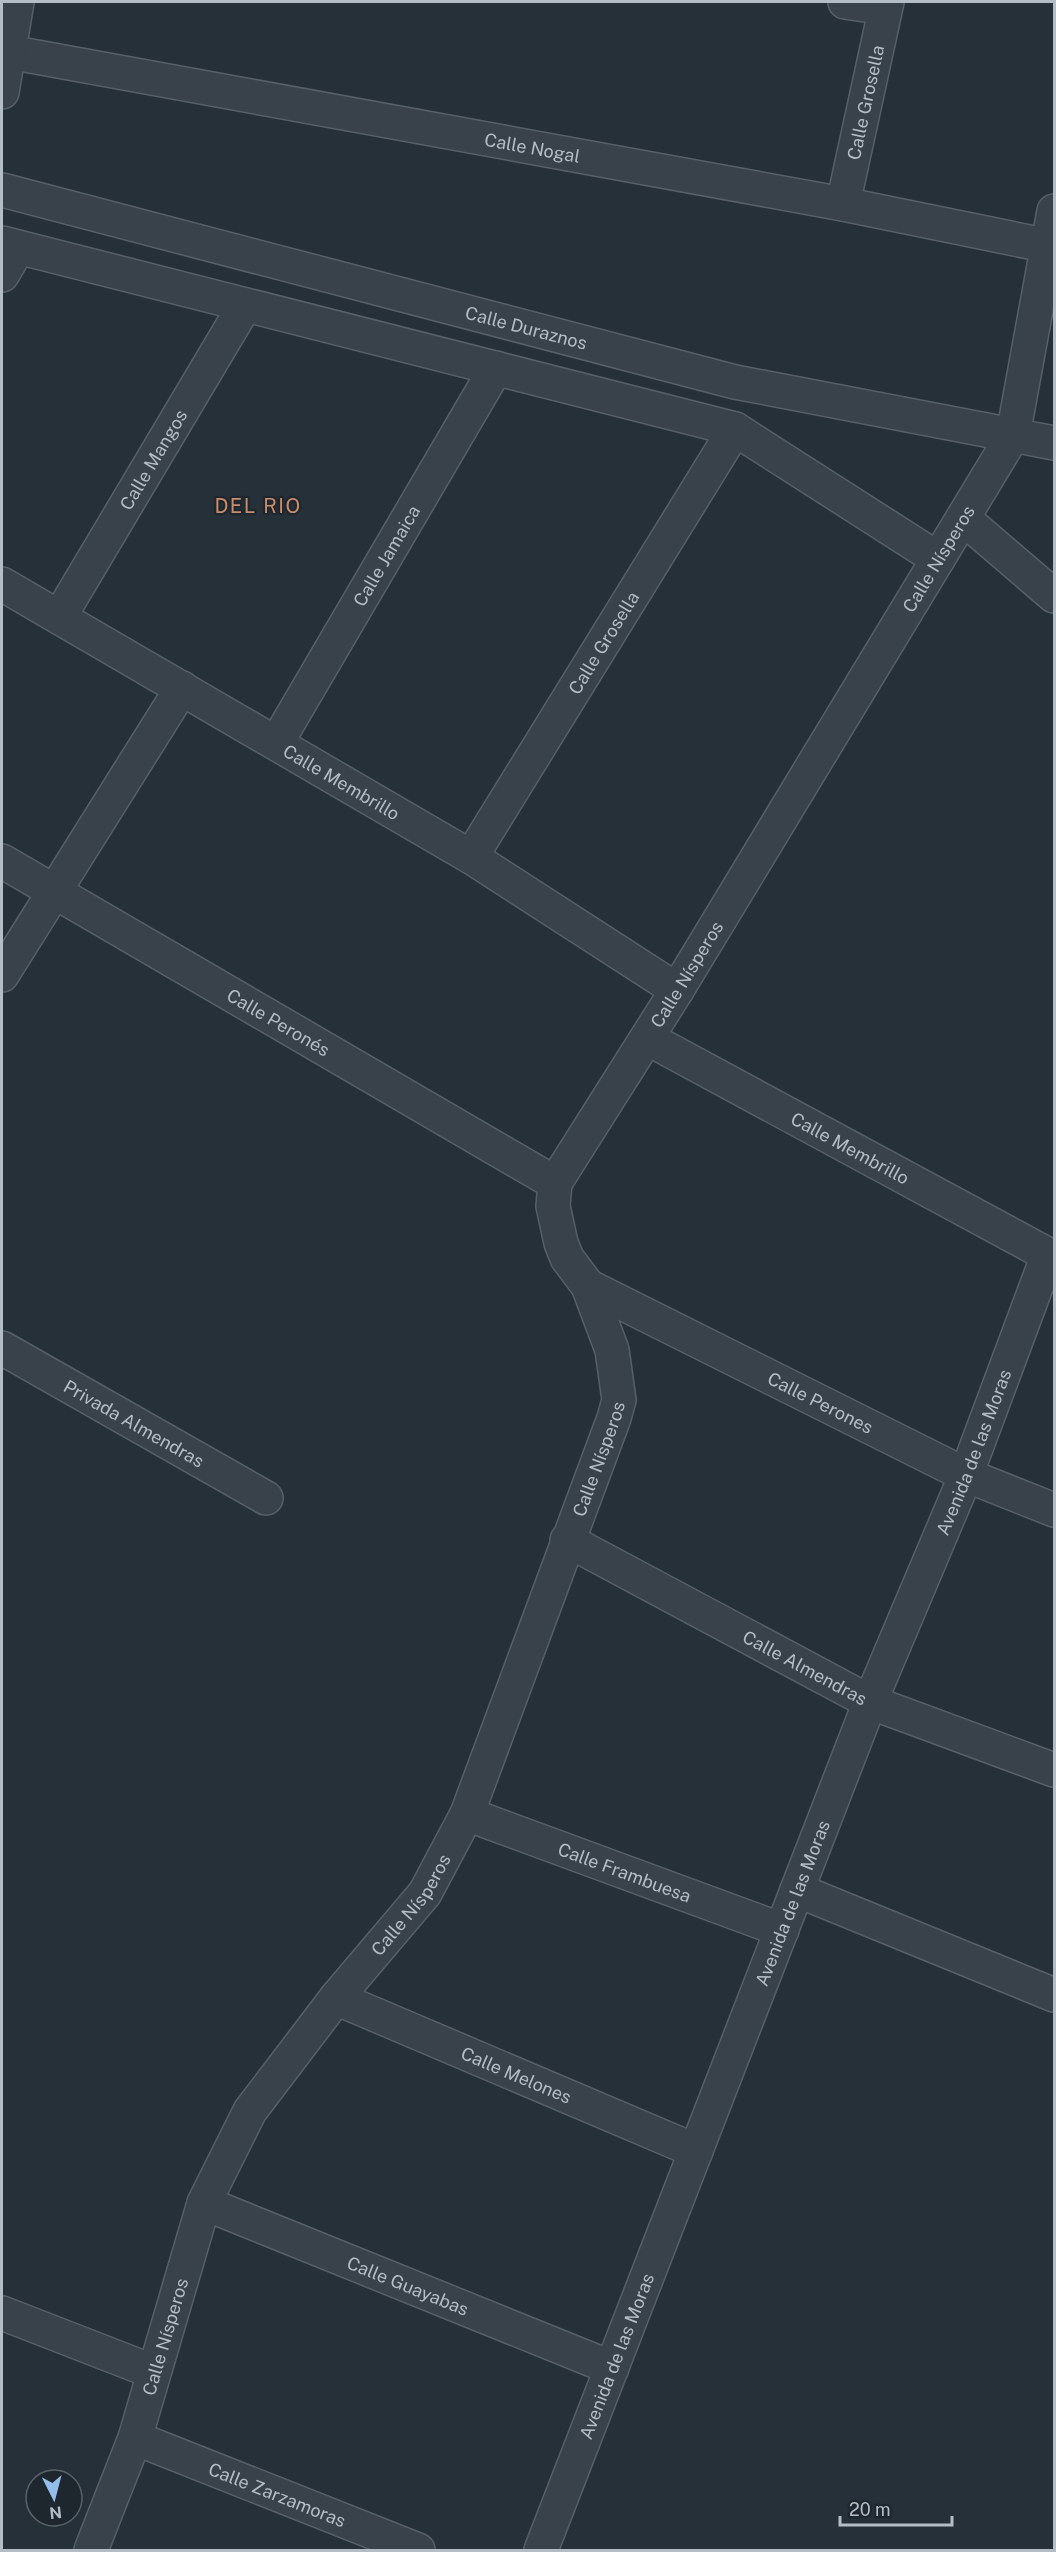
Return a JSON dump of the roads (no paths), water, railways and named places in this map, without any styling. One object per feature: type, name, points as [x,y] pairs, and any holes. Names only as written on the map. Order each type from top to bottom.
[{"type":"street","points":[[2,92],[17,2]]},
{"type":"street","points":[[845,2],[886,5]]},
{"type":"street","name":"Calle Grosella","points":[[843,204],[886,5]]},
{"type":"street","name":"Calle Nogal","points":[[9,51],[843,204],[1051,246]]},
{"type":"street","name":"Calle Duraznos","points":[[2,190],[735,382],[1054,443]]},
{"type":"street","name":"Calle Nísperos","points":[[91,2550],[135,2438],[204,2203],[250,2110],[336,1998],[425,1893],[467,1814],[619,1400],[612,1350],[588,1286],[567,1258],[558,1234],[553,1206],[555,1183],[677,990],[1013,435],[1051,246],[1054,211]]},
{"type":"street","points":[[7,255],[245,305],[735,429],[938,559]]},
{"type":"street","name":"Calle Mangos","points":[[60,616],[245,305]]},
{"type":"street","name":"Calle Jamaica","points":[[277,742],[496,368]]},
{"type":"street","name":"Calle Grosella","points":[[471,857],[735,429]]},
{"type":"street","points":[[963,518],[1054,596]]},
{"type":"street","name":"Calle Membrillo","points":[[2,584],[471,857],[677,990]]},
{"type":"street","points":[[2,975],[182,688]]},
{"type":"street","name":"Calle Peronés","points":[[2,861],[555,1183]]},
{"type":"street","name":"Calle Membrillo","points":[[647,1038],[1051,1257]]},
{"type":"street","name":"Avenida de las Moras","points":[[541,2550],[870,1702],[966,1475],[1051,1257]]},
{"type":"street","name":"Calle Perones","points":[[588,1286],[966,1475],[1054,1510]]},
{"type":"street","name":"Privada Almendras","points":[[2,1348],[266,1498]]},
{"type":"street","name":"Calle Almendras","points":[[567,1540],[870,1702],[1054,1770]]},
{"type":"street","name":"Calle Frambuesa","points":[[467,1814],[782,1930]]},
{"type":"street","points":[[797,1890],[1054,1995]]},
{"type":"street","name":"Calle Melones","points":[[336,1998],[696,2151]]},
{"type":"street","name":"Calle Guayabas","points":[[204,2203],[612,2368]]},
{"type":"street","points":[[2,2313],[154,2372]]},
{"type":"street","name":"Calle Zarzamoras","points":[[135,2438],[418,2550]]},
{"type":"district","name":"DEL RIO","points":[[258,506]]}]
